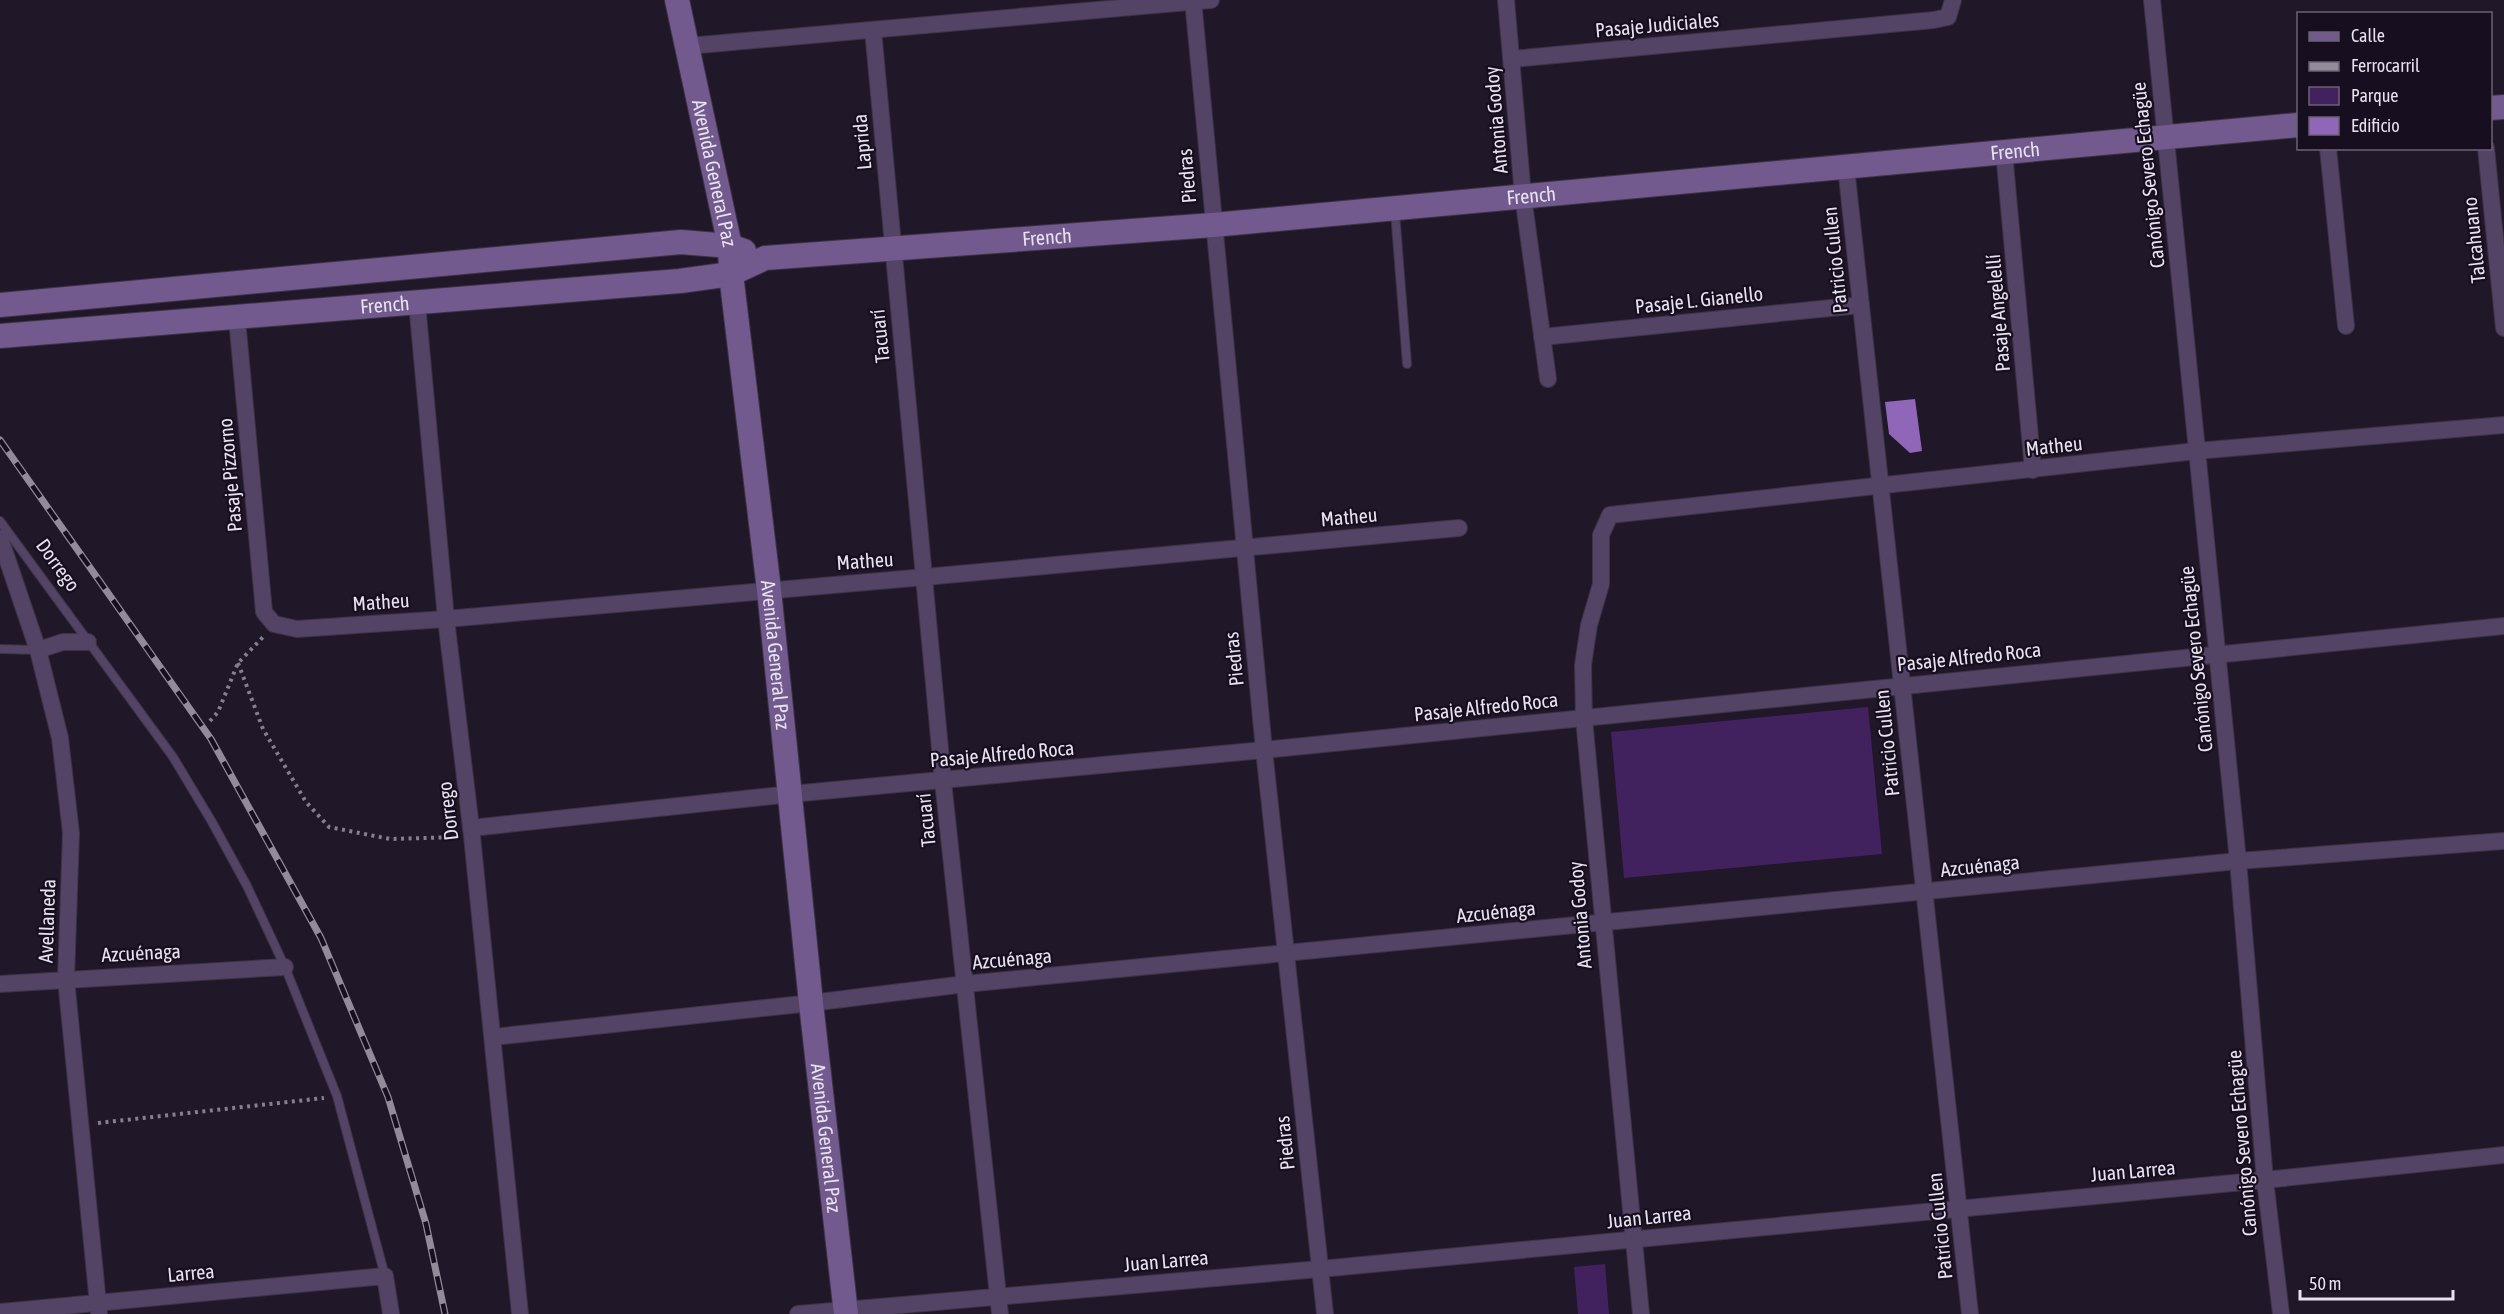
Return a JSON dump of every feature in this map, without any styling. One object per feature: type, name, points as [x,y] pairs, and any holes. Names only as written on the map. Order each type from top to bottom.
[{"type":"main road","name":"Avenida General Paz","points":[[677,0],[730,246],[731,274],[769,590],[845,1312]]},
{"type":"main road","name":"French","points":[[0,336],[237,319],[680,281],[731,274],[765,258],[1213,225],[2297,125]]},
{"type":"main road","name":"French","points":[[0,305],[681,242],[730,246],[765,258]]},
{"type":"street","points":[[688,46],[1211,0]]},
{"type":"street","name":"Antonia Godoy","points":[[1506,0],[1523,196],[1548,379]]},
{"type":"street","name":"Pasaje Judiciales","points":[[1512,59],[1922,21],[1948,17],[1953,0]]},
{"type":"street","name":"Canónigo Severo Echagüe","points":[[2152,0],[2238,861],[2265,1180],[2281,1314]]},
{"type":"street","name":"Piedras","points":[[1193,1],[1264,750],[1325,1314]]},
{"type":"street","name":"Laprida","points":[[873,30],[893,249]]},
{"type":"street","points":[[2328,150],[2346,326]]},
{"type":"street","name":"Talcahuano","points":[[2486,150],[2504,328]]},
{"type":"street","name":"Pasaje Angelellí","points":[[2004,152],[2033,470]]},
{"type":"street","name":"Patricio Cullen","points":[[1846,167],[1970,1314]]},
{"type":"street","name":"Tacuarí","points":[[893,249],[943,781],[1000,1314]]},
{"type":"street","name":"Dorrego","points":[[417,303],[446,619],[472,832],[520,1314]]},
{"type":"street","name":"Pasaje L. Gianello","points":[[1542,337],[1861,304]]},
{"type":"street","name":"Pasaje Pizzorno","points":[[237,319],[264,612],[274,624]]},
{"type":"street","name":"Matheu","points":[[1610,515],[2196,451],[2504,425]]},
{"type":"street","name":"Antonia Godoy","points":[[1610,515],[1601,535],[1601,584],[1589,625],[1583,664],[1584,718],[1641,1314]]},
{"type":"street","name":"Matheu","points":[[274,624],[297,629],[446,619],[1459,528]]},
{"type":"street","name":"Avellaneda","points":[[0,538],[38,650],[60,738],[71,833],[66,979],[99,1309]]},
{"type":"street","name":"Pasaje Alfredo Roca","points":[[472,832],[791,794],[1264,750],[2504,626]]},
{"type":"street","points":[[38,650],[63,642],[88,642]]},
{"type":"street","name":"Azcuénaga","points":[[493,1037],[965,984],[2238,861],[2504,841]]},
{"type":"street","name":"Azcuénaga","points":[[0,984],[285,966]]},
{"type":"street","name":"Juan Larrea","points":[[798,1314],[845,1312],[998,1296],[1320,1269],[2265,1180],[2504,1155]]},
{"type":"street","name":"Dorrego","points":[[385,1276],[391,1314]]},
{"type":"street","name":"Larrea","points":[[0,1312],[99,1309],[385,1276]]},
{"type":"lane","points":[[1395,208],[1407,364]]},
{"type":"lane","name":"Dorrego","points":[[0,521],[173,757],[247,886],[285,966],[337,1096],[385,1276]]},
{"type":"lane","points":[[0,649],[38,650]]},
{"type":"path","points":[[210,721],[218,712],[238,663],[274,624]]},
{"type":"path","points":[[238,663],[245,688],[262,729],[306,802],[329,827],[390,839],[472,832]]},
{"type":"path","points":[[80,1125],[337,1096]]},
{"type":"green space","points":[[1868,707],[1882,854],[1624,878],[1611,732]]},
{"type":"green space","points":[[1605,1264],[1609,1314],[1578,1314],[1574,1267]]},
{"type":"building","points":[[1915,399],[1922,451],[1910,453],[1889,434],[1885,402]]},
{"type":"railway","points":[[0,440],[211,739],[321,938],[388,1097],[426,1224],[445,1314]]}]
